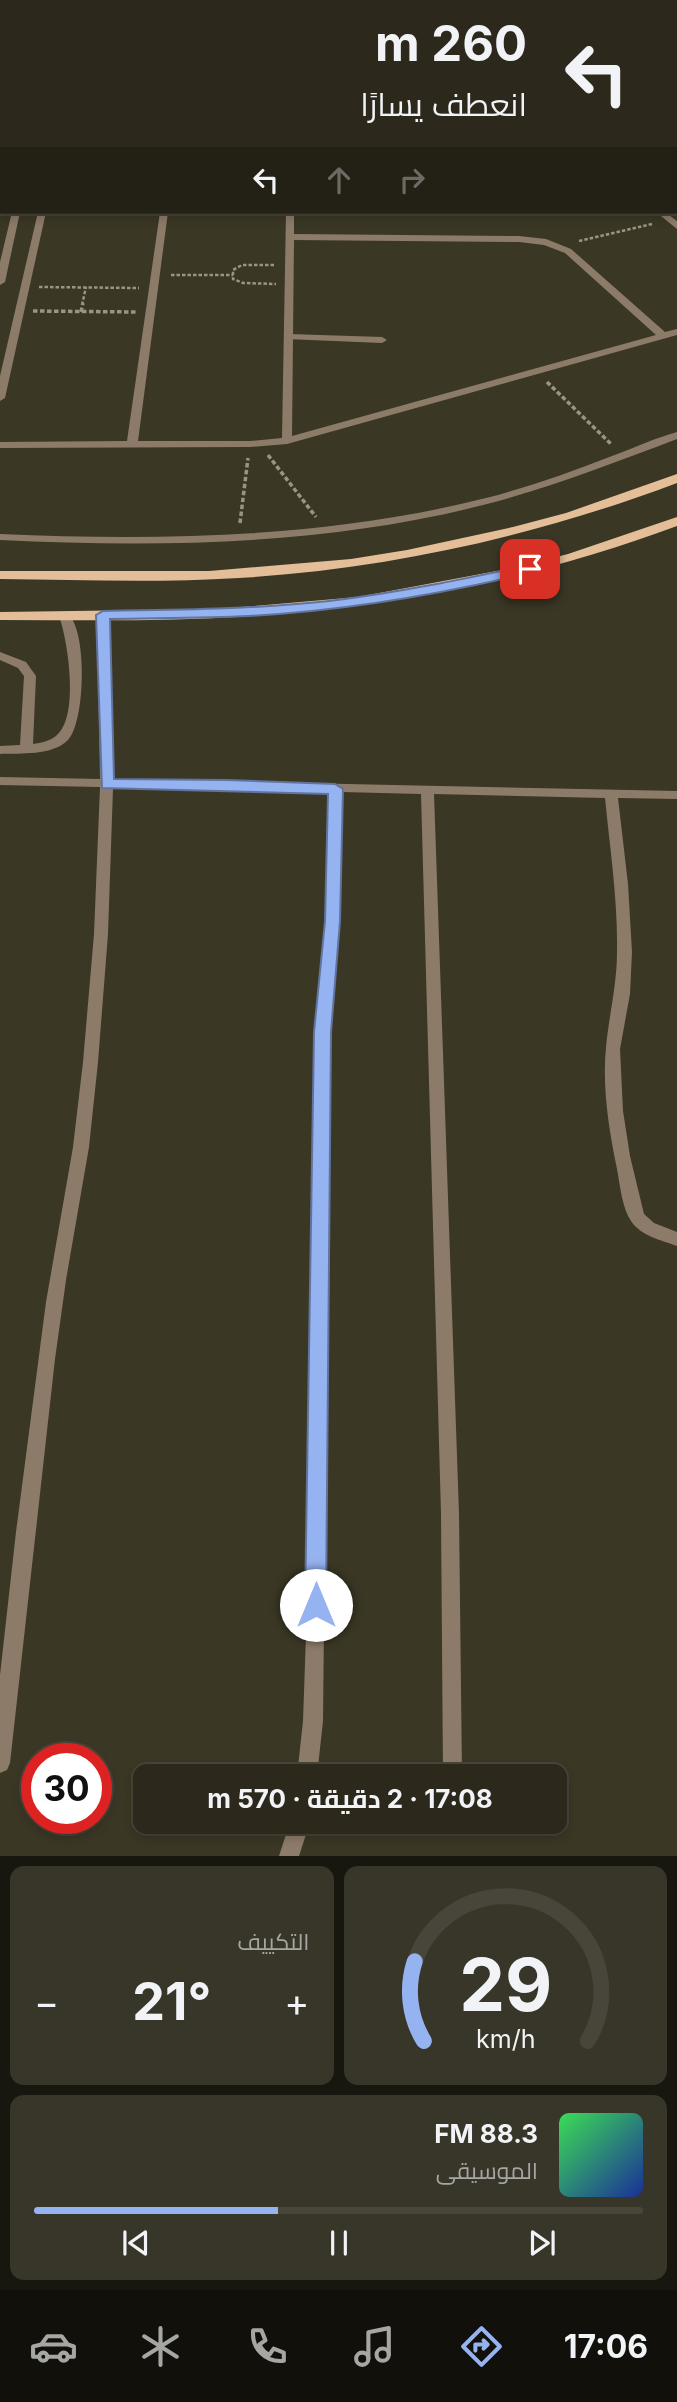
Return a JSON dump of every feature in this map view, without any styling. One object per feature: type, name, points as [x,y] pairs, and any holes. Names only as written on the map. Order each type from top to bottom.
[{"type":"main road","points":[[0,575],[238,574],[382,559],[528,529],[577,515],[677,478]]},
{"type":"main road","points":[[0,615],[250,612],[407,594],[553,563],[620,543],[677,521]]},
{"type":"street","points":[[0,282],[16,214]]},
{"type":"street","points":[[0,398],[42,214]]},
{"type":"street","points":[[132,444],[164,214]]},
{"type":"street","points":[[287,441],[290,214]]},
{"type":"street","points":[[289,237],[519,239],[558,246],[568,251],[663,336]]},
{"type":"street","points":[[0,446],[287,441],[677,332]]},
{"type":"street","points":[[289,337],[382,340]]},
{"type":"street","points":[[0,537],[126,542],[239,538],[411,517],[539,486],[677,435]]},
{"type":"street","points":[[0,750],[26,749],[57,741],[73,723],[74,643],[65,615]]},
{"type":"street","points":[[0,1763],[54,1300],[71,1217],[84,1125],[97,982],[107,784],[103,615]]},
{"type":"street","points":[[0,656],[22,665],[30,676],[26,749]]},
{"type":"street","points":[[0,780],[427,792],[677,795]]},
{"type":"street","points":[[308,1764],[313,1721],[316,1605],[323,1032],[332,921],[335,789]]},
{"type":"street","points":[[427,792],[450,1514],[453,1764]]},
{"type":"street","points":[[611,794],[624,927],[624,978],[613,1047],[615,1107],[638,1217],[648,1227],[677,1238]]},
{"type":"street","points":[[289,1856],[295,1834]]},
{"type":"path","points":[[558,246],[673,223]]},
{"type":"path","points":[[289,265],[242,265],[233,270],[237,282],[289,284]]},
{"type":"path","points":[[156,275],[233,275]]},
{"type":"path","points":[[25,287],[154,288]]},
{"type":"path","points":[[81,312],[86,288]]},
{"type":"path","points":[[20,311],[151,312]]},
{"type":"path","points":[[536,372],[623,455]]},
{"type":"path","points":[[254,443],[327,529]]},
{"type":"path","points":[[239,538],[254,443]]},
{"type":"route","points":[[316,1605],[323,1032],[332,921],[335,789],[107,784],[107,683],[103,615],[250,612],[329,604],[407,594],[530,569]]}]
